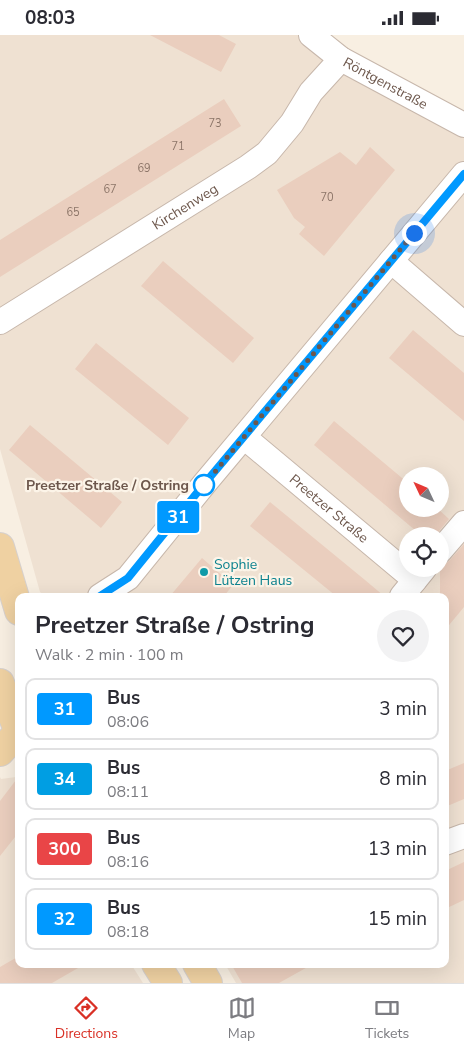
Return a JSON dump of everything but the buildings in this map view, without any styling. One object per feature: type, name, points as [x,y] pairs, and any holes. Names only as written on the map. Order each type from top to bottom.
[{"type":"main road","points":[[0,547],[15,598]]},
{"type":"main road","points":[[5,687],[15,719]]},
{"type":"main road","points":[[0,752],[15,736]]},
{"type":"main road","points":[[159,968],[168,983]]},
{"type":"main road","points":[[199,968],[208,983]]},
{"type":"street","name":"Röntgenstraße","points":[[311,35],[341,59],[464,125]]},
{"type":"street","name":"Kirchenweg","points":[[0,322],[267,153],[292,123],[311,92],[341,59]]},
{"type":"street","points":[[108,593],[125,587],[244,437],[464,174]]},
{"type":"street","points":[[391,261],[464,324]]},
{"type":"street","name":"Preetzer Straße","points":[[244,437],[414,582]]},
{"type":"street","points":[[449,540],[464,523]]},
{"type":"street","points":[[449,842],[464,836]]},
{"type":"shaded area","points":[[0,35],[311,35],[464,125],[464,983],[236,983],[227,968],[449,968],[449,593],[41,593],[0,449]]},
{"type":"shaded area","points":[[0,777],[1,779],[15,777],[15,968],[134,968],[143,983],[0,983]]},
{"type":"bus line","name":"31","points":[[105,593],[128,578],[205,483],[464,174]]},
{"type":"place","name":"Preetzer Straße / Ostring","points":[[204,485]]},
{"type":"place","name":"Sophie Lützen Haus","points":[[204,572]]},
{"type":"route","points":[[204,485],[414,233]]}]
